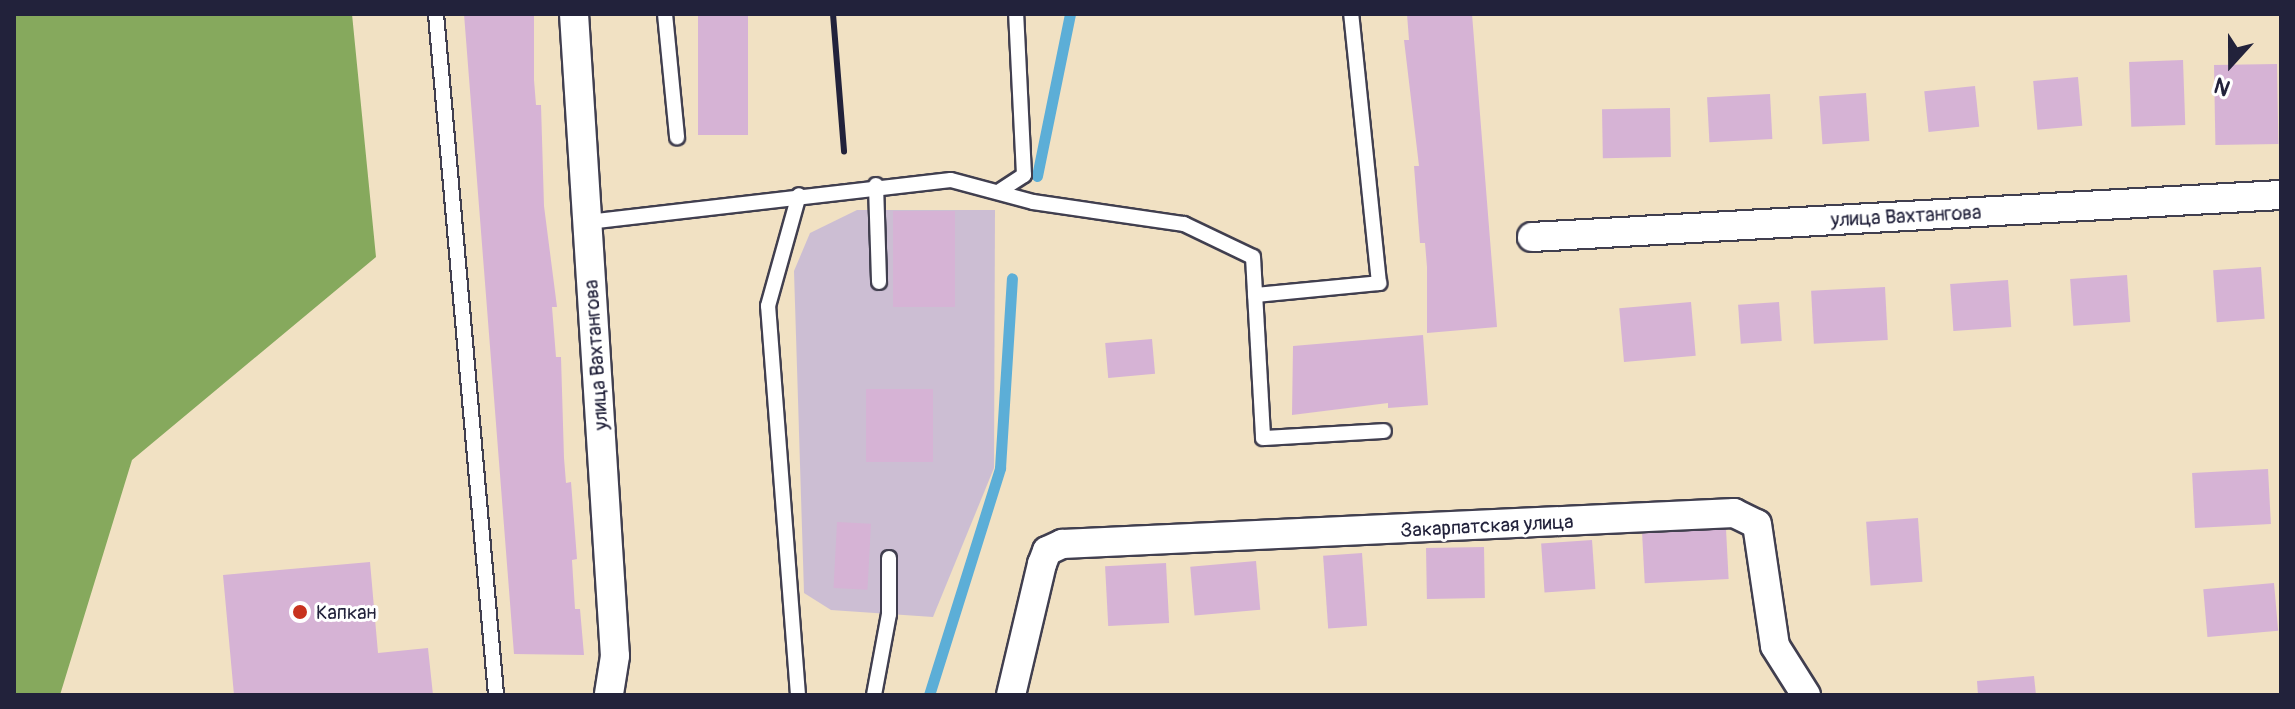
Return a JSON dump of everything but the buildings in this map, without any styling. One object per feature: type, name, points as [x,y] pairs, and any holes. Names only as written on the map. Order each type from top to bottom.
[{"type":"street","name":"улица Вахтангова","points":[[574,14],[615,656],[609,695]]},
{"type":"street","name":"улица Вахтангова","points":[[1532,237],[2281,195]]},
{"type":"street","name":"Закарпатская улица","points":[[1011,695],[1042,564],[1047,551],[1062,544],[1734,513],[1757,524],[1775,646],[1806,695]]},
{"type":"lane","points":[[436,14],[496,695]]},
{"type":"lane","points":[[665,14],[677,137]]},
{"type":"lane","points":[[998,192],[1024,175],[1016,14]]},
{"type":"lane","points":[[1255,295],[1379,283],[1351,14]]},
{"type":"lane","points":[[588,222],[876,185],[951,180],[998,192],[1184,224],[1253,257],[1263,438],[1384,431]]},
{"type":"lane","points":[[876,185],[879,282]]},
{"type":"lane","points":[[798,695],[768,306],[799,195]]},
{"type":"lane","points":[[874,695],[889,614],[889,558]]},
{"type":"shaded area","points":[[857,210],[995,210],[994,468],[933,617],[831,610],[804,593],[794,271],[810,233]]},
{"type":"green space","points":[[14,14],[352,14],[376,257],[132,460],[60,695],[14,695]]},
{"type":"waterway","points":[[1037,176],[1070,14]]},
{"type":"waterway","points":[[929,695],[1000,468],[1012,278]]},
{"type":"railway","points":[[833,14],[844,152]]},
{"type":"place","name":"Капкан","points":[[300,612]]}]
